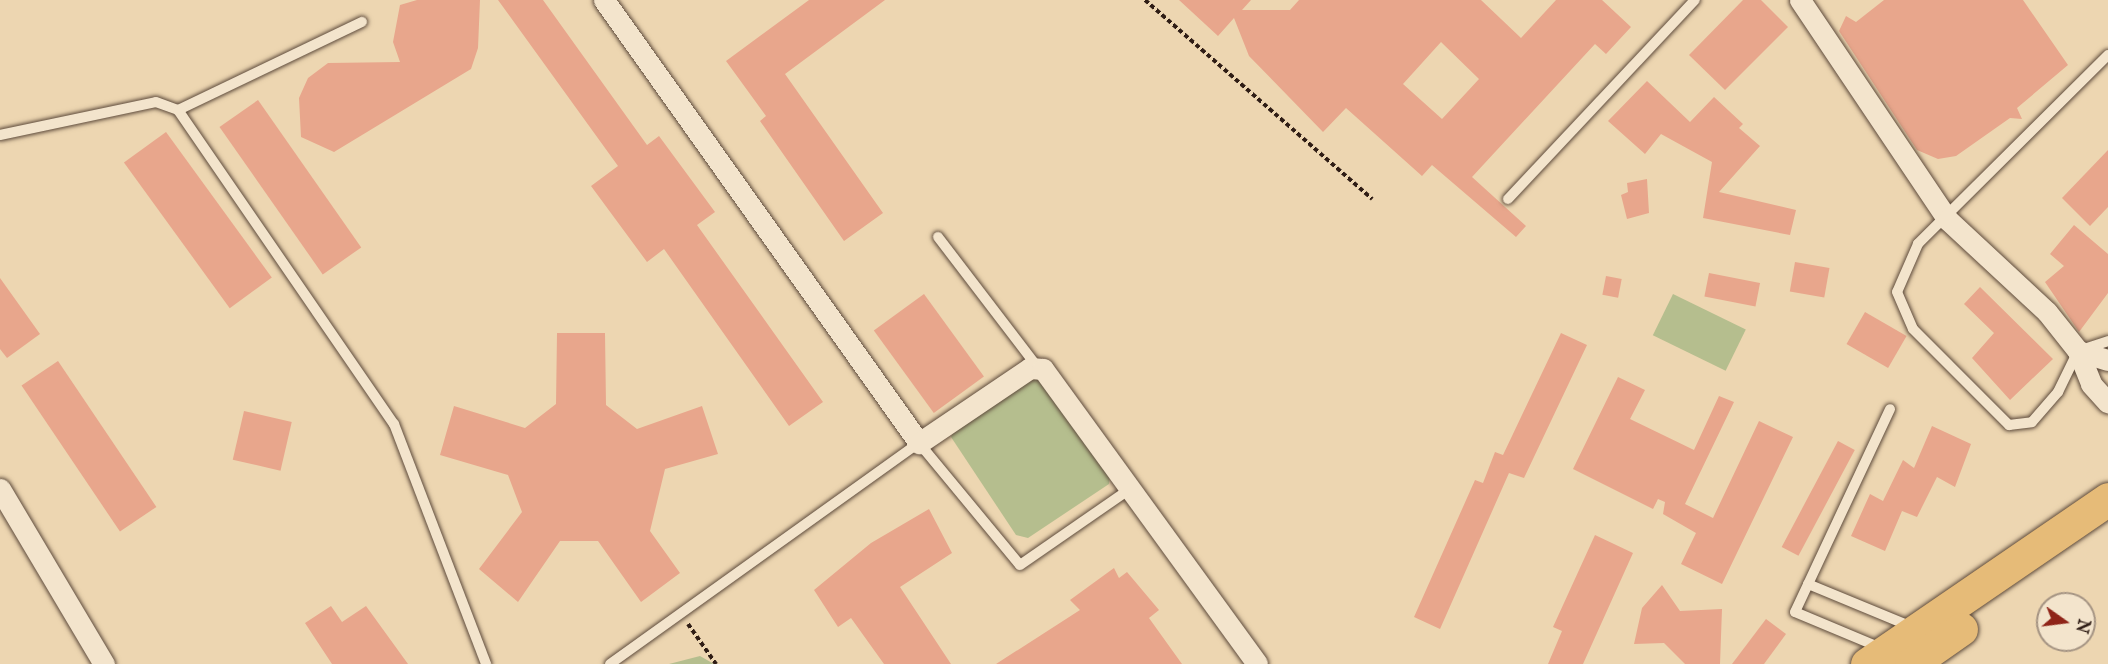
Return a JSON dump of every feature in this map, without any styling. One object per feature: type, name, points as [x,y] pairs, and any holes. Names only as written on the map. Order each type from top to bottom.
[{"type":"main road","points":[[1888,659],[1920,630],[2108,499]]},
{"type":"main road","points":[[1888,659],[2108,527]]},
{"type":"street","points":[[604,0],[919,443],[1038,368],[1131,488],[1257,664]]},
{"type":"street","points":[[1800,0],[1948,220],[2047,312],[2078,351],[2091,384],[2108,403]]},
{"type":"street","points":[[2078,351],[2108,360]]},
{"type":"street","points":[[0,489],[104,664]]},
{"type":"lane","points":[[1508,199],[1695,0]]},
{"type":"lane","points":[[178,110],[362,22]]},
{"type":"lane","points":[[2108,55],[1948,220],[1918,244],[1898,292],[1913,329],[1957,376],[2009,425],[2032,422],[2058,392],[2078,351],[2108,341]]},
{"type":"lane","points":[[0,135],[156,102],[178,110],[394,424],[486,664]]},
{"type":"lane","points":[[938,237],[1038,368]]},
{"type":"lane","points":[[1888,659],[1795,612],[1890,409]]},
{"type":"lane","points":[[610,664],[919,443],[1020,565],[1131,488]]},
{"type":"lane","points":[[1808,584],[1920,630]]},
{"type":"path","points":[[1145,0],[1372,199]]},
{"type":"path","points":[[681,613],[716,664]]},
{"type":"green space","points":[[1673,294],[1746,330],[1726,371],[1653,335]]},
{"type":"green space","points":[[1031,375],[1042,377],[1110,473],[1109,484],[1028,538],[1016,535],[951,437],[954,429]]},
{"type":"green space","points":[[700,656],[714,664],[669,664]]},
{"type":"building","points":[[417,0],[480,0],[478,48],[471,69],[334,152],[301,137],[299,98],[308,78],[328,63],[400,62],[393,42],[400,5]]},
{"type":"building","points":[[498,0],[543,0],[647,145],[659,136],[715,212],[697,225],[823,402],[789,426],[664,249],[647,262],[591,186],[618,166]]},
{"type":"building","points":[[809,0],[885,0],[785,74],[883,213],[844,241],[760,121],[766,116],[726,61]]},
{"type":"building","points":[[1179,0],[1251,0],[1242,10],[1290,10],[1299,0],[1481,0],[1521,38],[1556,0],[1602,0],[1631,27],[1606,54],[1595,44],[1472,177],[1526,226],[1516,237],[1432,165],[1422,176],[1346,108],[1323,132],[1249,56],[1234,18],[1218,36]],"holes":[[[1441,42],[1479,79],[1442,119],[1403,84]]]},
{"type":"building","points":[[1743,0],[1761,0],[1788,27],[1725,90],[1689,55]]},
{"type":"building","points":[[1884,0],[2023,0],[2068,65],[2017,108],[2022,119],[2010,118],[1956,156],[1938,159],[1917,150],[1839,31],[1846,16],[1856,22]]},
{"type":"building","points":[[1647,81],[1690,122],[1714,97],[1743,124],[1739,128],[1760,146],[1719,192],[1796,210],[1790,235],[1703,218],[1712,162],[1661,134],[1645,154],[1608,121]]},
{"type":"building","points":[[258,100],[361,247],[323,274],[219,127]]},
{"type":"building","points":[[166,132],[272,278],[230,308],[124,163]]},
{"type":"building","points":[[2108,150],[2108,207],[2090,226],[2062,198]]},
{"type":"building","points":[[1647,179],[1649,213],[1627,219],[1621,195],[1628,192],[1627,183]]},
{"type":"building","points":[[2074,225],[2108,254],[2108,293],[2079,332],[2045,282],[2064,266],[2050,254]]},
{"type":"building","points":[[1795,262],[1829,268],[1824,298],[1790,292]]},
{"type":"building","points":[[1709,273],[1760,283],[1755,306],[1704,297]]},
{"type":"building","points":[[1606,276],[1622,279],[1618,298],[1602,295]]},
{"type":"building","points":[[0,278],[40,334],[7,358],[0,349]]},
{"type":"building","points":[[1980,287],[2053,359],[2010,400],[1972,358],[1994,333],[1964,304]]},
{"type":"building","points":[[924,294],[984,377],[934,413],[874,330]]},
{"type":"building","points":[[1865,312],[1907,336],[1888,368],[1846,344]]},
{"type":"building","points":[[557,333],[605,333],[606,405],[637,429],[702,406],[718,454],[665,469],[650,531],[680,573],[641,602],[598,541],[560,541],[518,602],[479,569],[522,512],[508,475],[440,455],[454,406],[525,428],[556,404]]},
{"type":"building","points":[[1561,333],[1587,345],[1524,478],[1509,473],[1440,629],[1414,617],[1475,480],[1483,483],[1495,452],[1503,455]]},
{"type":"building","points":[[58,361],[156,507],[120,532],[22,386]]},
{"type":"building","points":[[1618,377],[1645,390],[1630,419],[1694,450],[1719,396],[1734,402],[1685,504],[1713,518],[1759,421],[1793,437],[1722,584],[1681,564],[1696,533],[1663,514],[1665,502],[1658,499],[1653,509],[1573,469]]},
{"type":"building","points":[[244,411],[292,422],[280,471],[233,460]]},
{"type":"building","points":[[1932,426],[1971,444],[1955,487],[1937,477],[1917,517],[1902,511],[1885,551],[1851,536],[1870,494],[1883,501],[1903,460],[1914,468]]},
{"type":"building","points":[[1838,441],[1855,450],[1798,556],[1782,547]]},
{"type":"building","points":[[929,509],[952,553],[900,587],[951,664],[884,664],[851,618],[838,627],[814,590],[871,543]]},
{"type":"building","points":[[1595,535],[1633,553],[1583,664],[1548,664],[1562,631],[1553,627]]},
{"type":"building","points":[[1114,568],[1119,578],[1127,572],[1159,610],[1149,618],[1182,664],[996,664],[1080,610],[1070,600]]},
{"type":"building","points":[[1662,585],[1680,611],[1722,609],[1720,664],[1685,664],[1664,643],[1634,644],[1642,608]]},
{"type":"building","points":[[331,606],[342,622],[366,606],[408,664],[332,664],[305,623]]},
{"type":"building","points":[[1766,619],[1786,634],[1764,664],[1732,664]]}]
